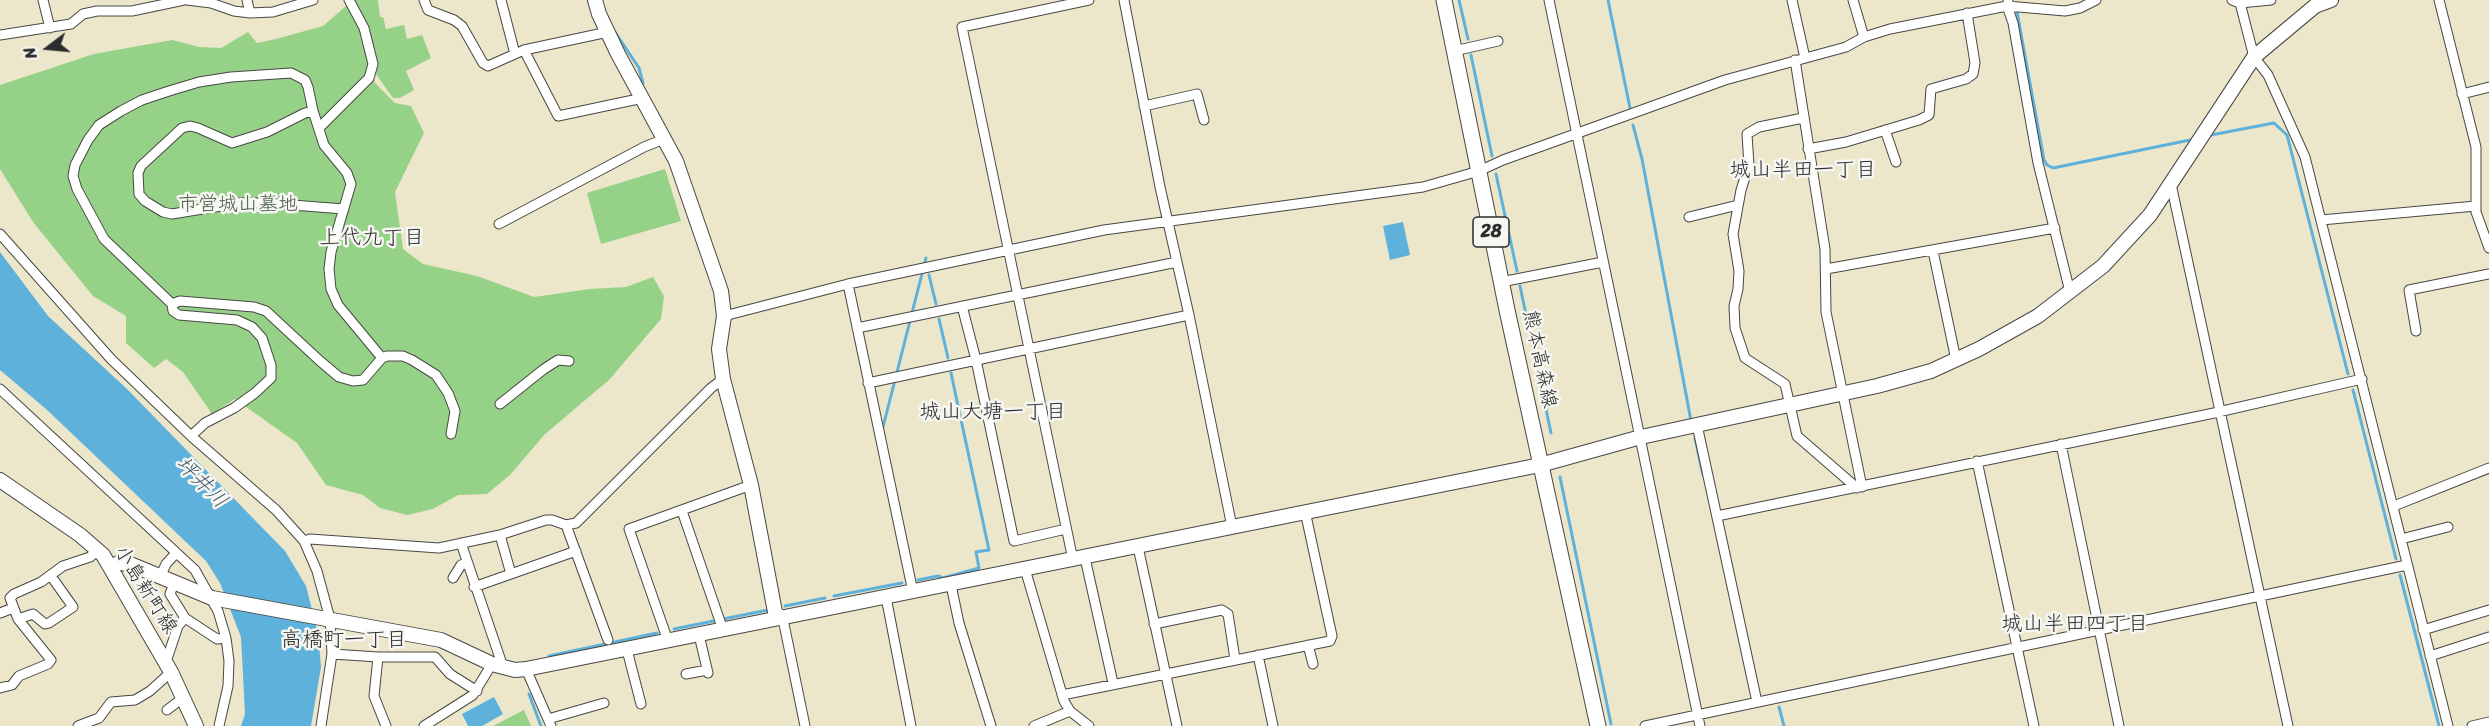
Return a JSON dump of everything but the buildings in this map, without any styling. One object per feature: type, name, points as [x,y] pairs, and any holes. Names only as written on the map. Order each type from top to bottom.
[{"type":"main road","name":"熊本高森線","points":[[1444,0],[1501,282],[1598,726]]},
{"type":"street","points":[[43,0],[50,28]]},
{"type":"street","points":[[121,0],[124,12]]},
{"type":"street","points":[[0,35],[71,24],[83,14],[96,11],[124,12],[184,0],[211,3],[234,11],[250,13],[273,12],[313,0]]},
{"type":"street","points":[[247,0],[250,13]]},
{"type":"street","points":[[319,128],[369,78],[373,64],[364,28],[349,0]]},
{"type":"street","points":[[424,0],[428,10],[454,20],[462,26],[483,63],[488,66],[519,52],[608,32]]},
{"type":"street","points":[[501,0],[519,52],[558,116],[643,98]]},
{"type":"street","points":[[596,0],[608,32],[676,161],[721,291],[724,316],[719,349],[723,380],[751,485],[775,612],[784,624],[805,726]]},
{"type":"street","points":[[1089,0],[962,27],[1066,529],[1079,559],[1113,683]]},
{"type":"street","points":[[1124,0],[1232,526]]},
{"type":"street","points":[[1549,0],[1700,726]]},
{"type":"street","points":[[1792,0],[1800,59],[1803,118],[1826,269],[1826,312],[1844,393],[1860,487]]},
{"type":"street","points":[[1853,0],[1864,37]]},
{"type":"street","points":[[724,316],[848,284],[1104,230],[1423,187],[1479,171],[1725,81],[1850,46],[1864,37],[1909,24],[2008,3],[2065,11],[2080,8],[2096,0]]},
{"type":"street","points":[[2271,0],[2236,2],[2254,57],[2268,75],[2294,128],[2305,158],[2448,726]]},
{"type":"street","points":[[111,566],[118,562],[130,564],[216,599],[441,640],[498,666],[526,669],[610,646],[627,650],[699,635],[722,624],[780,618],[951,585],[1305,511],[1540,465],[1641,437],[1844,393],[1931,371],[2038,316],[2103,266],[2150,215],[2254,57],[2315,6],[2331,0]]},
{"type":"street","points":[[2439,0],[2476,147],[2476,212],[2489,248]]},
{"type":"street","points":[[2008,3],[2038,163],[2070,292]]},
{"type":"street","points":[[1808,149],[1846,142],[1925,118],[1930,111],[1931,89],[1966,79],[1973,74],[1975,63],[1967,13]]},
{"type":"street","points":[[1454,51],[1498,41]]},
{"type":"street","points":[[191,436],[205,423],[234,408],[255,393],[271,378],[273,372],[262,338],[252,327],[237,320],[179,315],[173,311],[172,303],[104,239],[77,189],[73,176],[75,165],[88,140],[99,125],[142,100],[199,82],[231,77],[298,75],[308,87],[324,145],[350,178],[350,191],[331,252],[329,269],[331,289],[338,305],[382,358]]},
{"type":"street","points":[[2462,94],[2489,87]]},
{"type":"street","points":[[1144,106],[1197,94],[1204,120]]},
{"type":"street","points":[[313,111],[267,132],[231,142],[198,128],[182,128],[141,166],[138,173],[139,194],[145,201],[171,214],[239,203],[344,209]]},
{"type":"street","points":[[1803,118],[1749,131],[1747,138],[1749,165],[1733,234],[1739,283],[1733,310],[1738,343],[1748,362],[1783,381],[1797,436],[1860,487]]},
{"type":"street","points":[[1885,130],[1896,162]]},
{"type":"street","points":[[499,224],[644,147],[664,139]]},
{"type":"street","points":[[2171,184],[2222,411],[2288,726]]},
{"type":"street","points":[[1689,217],[1738,205]]},
{"type":"street","points":[[2321,220],[2476,206]]},
{"type":"street","points":[[1826,269],[2055,228]]},
{"type":"street","points":[[0,234],[111,359],[191,436],[276,510],[304,541],[317,571],[332,654],[321,726]]},
{"type":"street","points":[[1933,251],[1956,360]]},
{"type":"street","points":[[857,328],[1177,262]]},
{"type":"street","points":[[1501,282],[1603,262]]},
{"type":"street","points":[[2416,331],[2409,290],[2489,274]]},
{"type":"street","points":[[848,284],[913,592]]},
{"type":"street","points":[[172,303],[180,301],[266,311],[339,377],[353,381],[363,380],[382,358],[393,355],[403,356],[423,365],[436,375],[448,393],[455,411],[451,434]]},
{"type":"street","points":[[962,306],[976,360],[1014,541],[1066,529]]},
{"type":"street","points":[[868,382],[1190,315]]},
{"type":"street","points":[[500,404],[558,360],[569,361]]},
{"type":"street","points":[[1717,516],[2222,411],[2362,379]]},
{"type":"street","points":[[304,541],[310,539],[439,548],[500,535],[546,520],[566,525],[580,521],[711,388],[723,380]]},
{"type":"street","points":[[2,394],[195,570],[216,599],[223,622],[229,661],[228,686],[219,726]]},
{"type":"street","points":[[1697,425],[1757,702]]},
{"type":"street","points":[[2061,444],[2119,726]]},
{"type":"street","points":[[1977,461],[2034,726]]},
{"type":"street","points":[[2394,506],[2489,468]]},
{"type":"street","name":"小島新町線","points":[[0,480],[80,535],[98,550],[111,566],[171,672],[196,726]]},
{"type":"street","points":[[668,641],[629,529],[751,485]]},
{"type":"street","points":[[682,511],[722,624]]},
{"type":"street","points":[[1062,695],[1330,641],[1332,636],[1305,511]]},
{"type":"street","points":[[566,525],[610,646]]},
{"type":"street","points":[[2401,539],[2448,527]]},
{"type":"street","points":[[500,535],[511,574]]},
{"type":"street","points":[[424,726],[477,691],[502,658],[474,587],[461,543]]},
{"type":"street","points":[[1138,547],[1177,726]]},
{"type":"street","points":[[0,688],[12,685],[19,676],[48,664],[51,660],[18,619],[10,598],[51,576],[63,566],[90,557],[98,550]]},
{"type":"street","points":[[474,587],[576,551]]},
{"type":"street","points":[[160,577],[166,564],[176,553]]},
{"type":"street","points":[[453,578],[461,565],[466,563]]},
{"type":"street","points":[[1644,726],[2407,565]]},
{"type":"street","points":[[1025,569],[1062,695],[1070,711],[1089,726]]},
{"type":"street","points":[[18,619],[33,614],[45,624],[49,624],[73,607],[51,576]]},
{"type":"street","points":[[174,583],[170,594],[184,618],[217,639],[226,638]]},
{"type":"street","points":[[951,585],[959,623],[991,726]]},
{"type":"street","points":[[886,597],[911,726]]},
{"type":"street","points":[[0,613],[13,608]]},
{"type":"street","points":[[1154,624],[1222,610],[1228,614],[1235,659]]},
{"type":"street","points":[[2423,630],[2489,610]]},
{"type":"street","points":[[164,659],[168,656],[178,626],[184,618]]},
{"type":"street","points":[[686,674],[707,672],[699,635]]},
{"type":"street","points":[[2430,656],[2489,638]]},
{"type":"street","points":[[435,657],[441,640]]},
{"type":"street","points":[[1308,645],[1313,664]]},
{"type":"street","points":[[627,650],[641,704]]},
{"type":"street","points":[[332,654],[435,657],[450,674],[477,691]]},
{"type":"street","points":[[1258,655],[1273,726]]},
{"type":"street","points":[[378,657],[374,696],[386,726]]},
{"type":"street","points":[[526,669],[549,723],[604,703]]},
{"type":"street","points":[[78,726],[101,722],[108,704],[135,700],[150,691],[171,672]]},
{"type":"street","points":[[167,710],[184,697]]},
{"type":"street","points":[[1034,726],[1070,711]]},
{"type":"street","points":[[2472,726],[2489,722]]},
{"type":"green space","points":[[355,0],[378,0],[380,17],[383,17],[386,29],[404,25],[407,39],[422,35],[431,58],[406,71],[414,90],[400,98],[393,98],[373,70],[375,59]]},
{"type":"green space","name":"市営城山墓地","points":[[346,6],[355,16],[362,30],[375,83],[395,103],[411,106],[424,133],[395,192],[403,249],[423,264],[477,276],[534,297],[590,289],[626,287],[653,277],[664,296],[661,319],[609,380],[545,434],[510,475],[487,494],[458,495],[433,509],[407,515],[380,508],[363,495],[326,485],[297,443],[235,399],[212,414],[183,372],[166,359],[154,368],[126,343],[126,316],[93,296],[33,222],[0,169],[0,85],[94,54],[172,40],[199,47],[221,48],[248,32],[257,43],[276,39],[323,26]]},
{"type":"green space","points":[[665,169],[681,221],[601,244],[587,193]]},
{"type":"green space","points":[[524,710],[531,726],[493,726]]},
{"type":"water","points":[[1403,222],[1410,255],[1390,260],[1383,226]]},
{"type":"water","name":"坪井川","points":[[0,252],[48,316],[126,388],[285,551],[306,586],[318,634],[321,667],[311,726],[241,726],[245,714],[241,637],[220,583],[206,561],[46,409],[0,370]]},
{"type":"water","points":[[494,697],[503,714],[482,726],[468,726],[462,714]]},
{"type":"waterway","points":[[1459,0],[1468,39]]},
{"type":"waterway","points":[[1608,0],[1630,108]]},
{"type":"waterway","points":[[2017,12],[2044,160],[2047,165],[2053,168],[2190,140]]},
{"type":"waterway","points":[[615,32],[639,68],[643,83]]},
{"type":"waterway","points":[[1471,55],[1492,156]]},
{"type":"waterway","points":[[2211,135],[2274,123],[2287,135],[2348,374]]},
{"type":"waterway","points":[[1633,125],[1642,159],[1691,421]]},
{"type":"waterway","points":[[1496,174],[1517,271]]},
{"type":"waterway","points":[[882,431],[926,258]]},
{"type":"waterway","points":[[929,275],[936,304]]},
{"type":"waterway","points":[[1520,286],[1551,433]]},
{"type":"waterway","points":[[939,319],[948,358]]},
{"type":"waterway","points":[[918,580],[938,576],[943,578],[979,568],[976,552],[989,550],[951,373]]},
{"type":"waterway","points":[[2353,390],[2396,559]]},
{"type":"waterway","points":[[1695,438],[1703,475]]},
{"type":"waterway","points":[[1560,477],[1611,724]]},
{"type":"waterway","points":[[2400,575],[2439,726]]},
{"type":"waterway","points":[[834,596],[902,583]]},
{"type":"waterway","points":[[785,606],[825,598]]},
{"type":"waterway","points":[[674,629],[768,610]]},
{"type":"waterway","points":[[549,656],[657,633]]},
{"type":"waterway","points":[[529,694],[541,726]]},
{"type":"waterway","points":[[1779,707],[1784,726]]},
{"type":"district","name":"城山半田一丁目","points":[[1803,171]]},
{"type":"district","name":"上代九丁目","points":[[372,239]]},
{"type":"district","name":"城山大塘一丁目","points":[[993,413]]},
{"type":"district","name":"城山半田四丁目","points":[[2075,625]]},
{"type":"district","name":"高橋町一丁目","points":[[344,641]]}]
